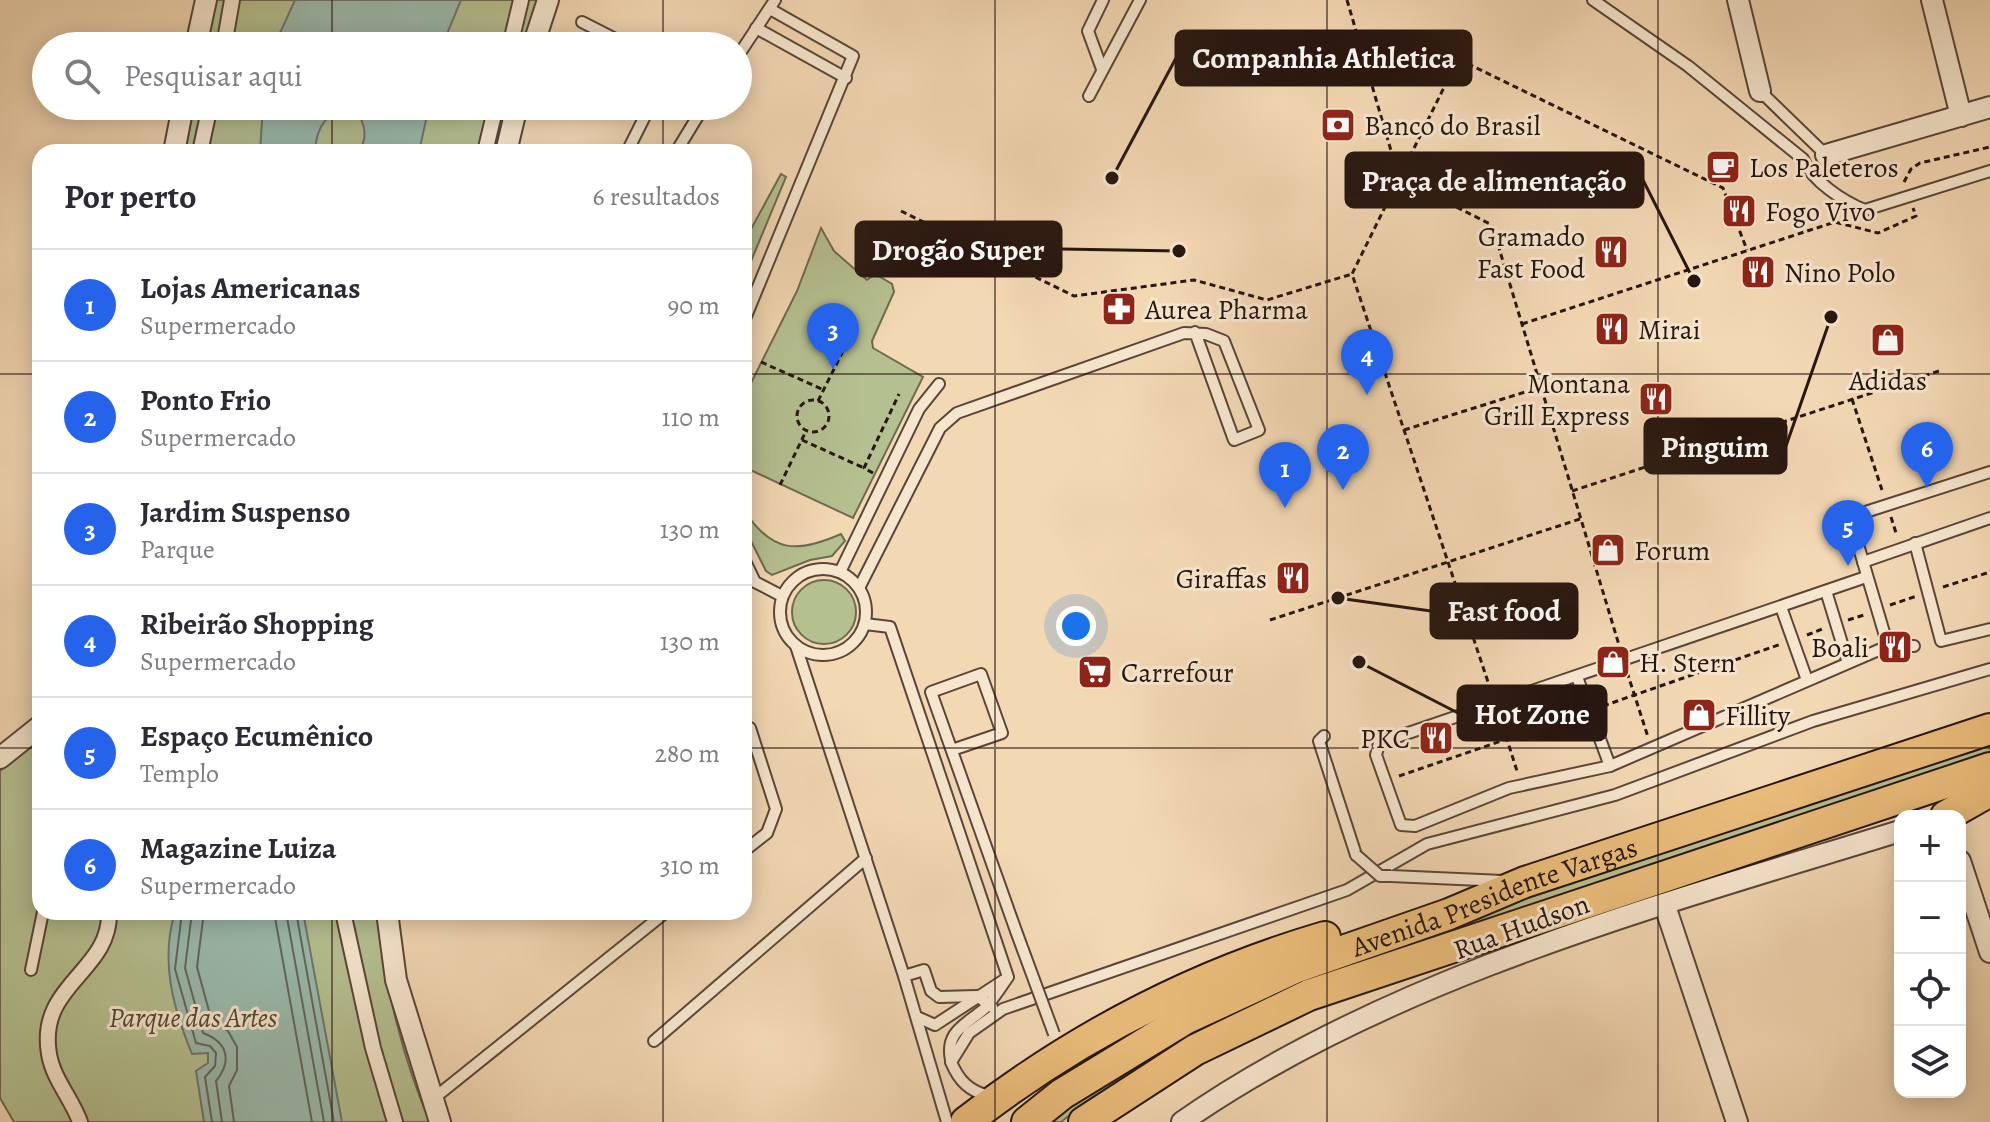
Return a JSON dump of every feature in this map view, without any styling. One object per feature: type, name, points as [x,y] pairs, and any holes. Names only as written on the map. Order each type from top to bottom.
[{"type":"main road","name":"Avenida Presidente Vargas","points":[[1027,1122],[1074,1087],[1220,1002],[1297,967],[1449,914],[1525,882],[1990,729]]},
{"type":"main road","name":"Avenida Presidente Vargas","points":[[1084,1122],[1195,1050],[1309,995],[1990,768]]},
{"type":"main road","points":[[1957,810],[1990,791]]},
{"type":"main road","points":[[966,1122],[1067,1038],[1264,955],[1432,906],[1449,914]]},
{"type":"street","points":[[199,32],[206,0]]},
{"type":"street","points":[[226,32],[232,0]]},
{"type":"street","points":[[513,32],[521,0]]},
{"type":"street","points":[[538,32],[548,0]]},
{"type":"street","points":[[1738,0],[1760,91]]},
{"type":"street","points":[[1932,0],[1961,116]]},
{"type":"street","points":[[1826,155],[1990,107]]},
{"type":"street","points":[[176,144],[180,120]]},
{"type":"street","points":[[202,144],[207,120]]},
{"type":"street","points":[[487,144],[493,120]]},
{"type":"street","points":[[508,144],[514,120]]},
{"type":"street","points":[[0,758],[32,737]]},
{"type":"street","name":"Rua Hudson","points":[[1182,1122],[1231,1087],[1316,1040],[1502,960],[1894,833]]},
{"type":"street","points":[[1966,879],[1990,952]]},
{"type":"street","points":[[1665,906],[1737,1122]]},
{"type":"street","points":[[80,1122],[53,1066],[49,1032],[60,994],[103,944],[108,920]]},
{"type":"street","points":[[345,920],[373,1048],[395,1122]]},
{"type":"street","points":[[388,920],[396,980],[440,1122]]},
{"type":"lane","points":[[1102,69],[1088,31],[1103,0]]},
{"type":"lane","points":[[1089,96],[1140,0]]},
{"type":"lane","points":[[1593,0],[1688,66],[1803,159],[1808,170],[1852,205],[1865,210],[1990,171]]},
{"type":"lane","points":[[752,34],[772,4],[853,56],[752,300]]},
{"type":"lane","points":[[582,22],[602,32]]},
{"type":"lane","points":[[756,28],[846,78]]},
{"type":"lane","points":[[1760,91],[1826,155]]},
{"type":"lane","points":[[631,144],[643,120]]},
{"type":"lane","points":[[681,144],[695,120]]},
{"type":"lane","points":[[859,588],[940,428],[957,413],[1195,332],[1224,341],[1259,430],[1234,440],[1195,332]]},
{"type":"lane","points":[[840,572],[919,409],[939,384]]},
{"type":"lane","points":[[1888,646],[1851,521],[1858,513],[1990,472]]},
{"type":"lane","points":[[1863,562],[1990,518]]},
{"type":"lane","points":[[1915,543],[1941,641],[1990,629]]},
{"type":"lane","points":[[796,646],[809,653],[837,653],[849,647],[865,624],[867,611],[859,588],[840,572],[826,568],[799,575],[782,596],[781,623],[796,646],[904,976],[947,1122]]},
{"type":"lane","points":[[752,576],[755,582],[782,596]]},
{"type":"lane","points":[[1866,577],[1379,743],[1376,755],[1401,825],[1407,828],[1509,788],[1610,766],[1888,646],[1914,646]]},
{"type":"lane","points":[[1826,591],[1848,663]]},
{"type":"lane","points":[[1781,607],[1790,641],[1807,680]]},
{"type":"lane","points":[[865,624],[890,627],[1008,977]]},
{"type":"lane","points":[[951,1062],[969,1033],[1003,1009],[1347,890],[1427,844],[1615,795],[1813,721],[1990,669]]},
{"type":"lane","points":[[952,750],[1002,733],[981,674],[931,692],[1016,931],[1067,1038]]},
{"type":"lane","points":[[1577,677],[1610,766]]},
{"type":"lane","points":[[752,734],[776,809],[767,833],[752,845]]},
{"type":"lane","points":[[1324,736],[1319,741],[1356,855],[1364,866],[1380,876],[1525,882]]},
{"type":"lane","points":[[654,1041],[866,858]]},
{"type":"lane","points":[[31,970],[41,920]]},
{"type":"lane","points":[[431,1100],[656,920]]},
{"type":"lane","points":[[904,976],[924,970],[931,991],[939,997],[977,996],[987,1006],[1003,1009]]},
{"type":"lane","points":[[917,1017],[935,1025],[1008,977]]},
{"type":"lane","points":[[999,1096],[972,1091],[962,1082],[951,1062],[948,1046],[952,1036],[987,1006],[1008,977]]},
{"type":"path","points":[[1347,0],[1399,178],[1492,225],[1652,748]]},
{"type":"path","points":[[1521,782],[1352,274],[1458,59],[1723,188],[1747,250]]},
{"type":"path","points":[[901,211],[1074,296],[1194,280],[1267,300],[1352,274]]},
{"type":"path","points":[[1522,324],[1835,222]]},
{"type":"path","points":[[818,401],[847,343]]},
{"type":"path","points":[[761,362],[824,390]]},
{"type":"path","points":[[1572,491],[1939,371]]},
{"type":"path","points":[[1404,430],[1541,387]]},
{"type":"path","points":[[864,468],[899,394]]},
{"type":"path","points":[[1852,399],[1901,548]]},
{"type":"path","points":[[809,401],[818,401],[829,412],[828,422],[821,430],[806,430],[798,419],[799,410],[809,401]]},
{"type":"path","points":[[780,485],[806,430]]},
{"type":"path","points":[[802,440],[876,475]]},
{"type":"path","points":[[1270,620],[1580,519]]},
{"type":"path","points":[[1385,780],[1990,572]]},
{"type":"path","points":[[1913,584],[1922,608]]},
{"type":"green space","points":[[216,0],[538,0],[527,32],[210,32]]},
{"type":"green space","points":[[191,120],[502,120],[496,144],[187,144]]},
{"type":"green space","points":[[781,174],[786,177],[752,259],[752,227]]},
{"type":"green space","points":[[821,228],[834,251],[867,280],[875,274],[892,284],[894,292],[872,341],[873,348],[923,377],[853,518],[752,471],[752,381],[797,291]]},
{"type":"green space","points":[[752,521],[765,535],[787,546],[812,544],[841,534],[845,541],[832,556],[810,560],[772,575],[766,571],[752,543]]},
{"type":"green space","points":[[824,580],[847,589],[856,612],[847,635],[824,644],[801,635],[792,612],[801,589]]},
{"type":"green space","points":[[1990,744],[1990,756],[1293,986],[1163,1055],[1093,1097],[1061,1122],[1044,1122],[1181,1035],[1320,967]]},
{"type":"green space","name":"Parque das Artes","points":[[32,746],[32,920],[378,920],[396,1019],[430,1122],[14,1122],[0,1098],[0,771]]},
{"type":"water","points":[[295,0],[461,0],[448,32],[280,32]]},
{"type":"water","points":[[262,120],[325,120],[316,144],[261,144]]},
{"type":"water","points":[[361,120],[426,120],[421,144],[362,144],[364,130]]},
{"type":"water","points":[[173,920],[304,920],[342,1122],[204,1122],[196,1071],[208,1063],[208,1053],[192,1054],[179,1019],[169,966]]},
{"type":"place","name":"Banco do Brasil","points":[[1338,125]]},
{"type":"place","name":"Los Paleteros","points":[[1723,167]]},
{"type":"place","name":"Companhia Athletica","points":[[1112,178]]},
{"type":"place","name":"Fogo Vivo","points":[[1739,211]]},
{"type":"place","name":"Drogão Super","points":[[1179,251]]},
{"type":"place","name":"Gramado Fast Food","points":[[1611,252]]},
{"type":"place","name":"Nino Polo","points":[[1758,272]]},
{"type":"place","name":"Praça de alimentação","points":[[1694,281]]},
{"type":"place","name":"Aurea Pharma","points":[[1119,309]]},
{"type":"place","name":"Pinguim","points":[[1831,317]]},
{"type":"place","name":"Mirai","points":[[1612,329]]},
{"type":"place","name":"Adidas","points":[[1888,340]]},
{"type":"place","name":"Jardim Suspenso","points":[[833,369]]},
{"type":"place","name":"Ribeirão Shopping","points":[[1367,395]]},
{"type":"place","name":"Montana Grill Express","points":[[1656,399]]},
{"type":"place","name":"Magazine Luiza","points":[[1927,488]]},
{"type":"place","name":"Ponto Frio","points":[[1343,490]]},
{"type":"place","name":"Lojas Americanas","points":[[1285,508]]},
{"type":"place","name":"Forum","points":[[1608,550]]},
{"type":"place","name":"Espaço Ecumênico","points":[[1848,566]]},
{"type":"place","name":"Giraffas","points":[[1293,578]]},
{"type":"place","name":"Fast food","points":[[1338,598]]},
{"type":"place","name":"Boali","points":[[1895,647]]},
{"type":"place","name":"Hot Zone","points":[[1359,662]]},
{"type":"place","name":"H. Stern","points":[[1613,662]]},
{"type":"place","name":"Carrefour","points":[[1095,672]]},
{"type":"place","name":"Fillity","points":[[1699,715]]},
{"type":"place","name":"PKC","points":[[1436,738]]}]
